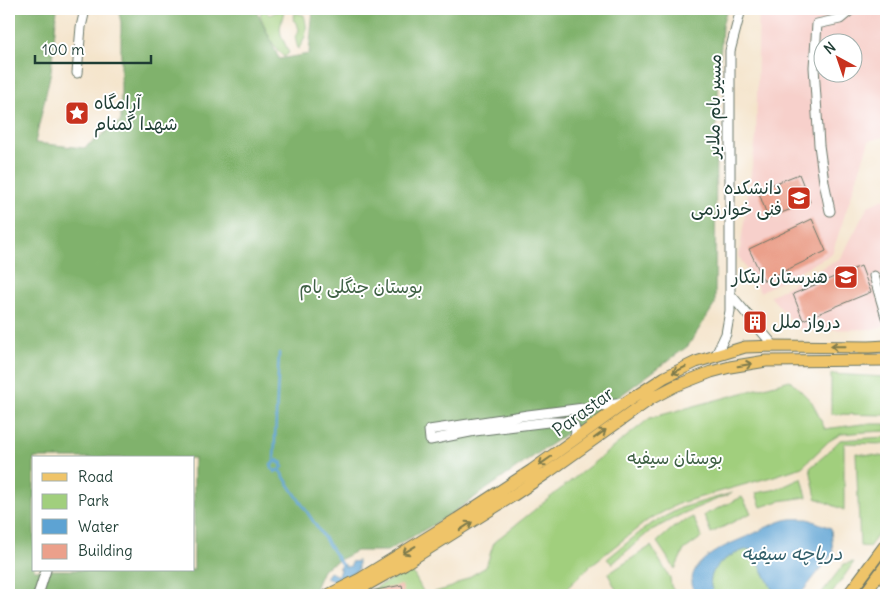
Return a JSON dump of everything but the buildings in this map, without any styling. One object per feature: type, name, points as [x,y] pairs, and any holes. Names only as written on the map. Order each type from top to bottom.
[{"type":"main road","name":"Parastar","points":[[328,595],[360,579],[442,529],[508,487],[625,402],[665,377],[696,362],[745,347],[886,346]]},
{"type":"main road","name":"Parastar","points":[[349,595],[404,564],[485,514],[547,473],[646,402],[675,386],[711,372],[766,361],[886,360]]},
{"type":"main road","points":[[848,595],[886,544]]},
{"type":"main road","points":[[864,595],[886,565]]},
{"type":"street","points":[[77,73],[84,9]]},
{"type":"street","name":"مسیر بام ملایر","points":[[716,355],[726,334],[730,311],[730,51],[741,9]]},
{"type":"street","points":[[830,211],[819,146],[814,67],[817,24],[840,19],[852,9]]},
{"type":"street","points":[[874,276],[886,317]]},
{"type":"street","points":[[730,294],[774,346]]},
{"type":"street","points":[[574,440],[576,432],[574,426],[568,422],[548,422],[474,431],[430,440],[429,430],[625,402]]},
{"type":"street","points":[[38,595],[45,572]]},
{"type":"shaded area","name":"دانشکده فنی خوارزمی","points":[[759,9],[886,9],[886,136],[869,141],[832,254],[760,292],[739,257],[756,138]]},
{"type":"shaded area","name":"هنرستان ابتکار","points":[[886,198],[886,325],[873,329],[800,330],[770,296],[841,258],[868,206]]},
{"type":"green space","name":"بوستان جنگلی بام","points":[[9,9],[57,9],[51,71],[35,143],[84,148],[121,121],[121,22],[118,9],[258,9],[257,12],[279,59],[309,54],[313,9],[727,9],[722,26],[716,130],[715,304],[688,346],[613,401],[445,518],[387,551],[356,551],[324,568],[312,595],[9,595]]},
{"type":"green space","points":[[262,10],[265,10],[269,15],[284,11],[280,28],[289,53],[284,57],[276,48],[267,32],[260,15]]},
{"type":"green space","points":[[295,13],[304,15],[306,25],[305,37],[298,49],[295,37],[299,30],[297,23],[293,20]]},
{"type":"green space","points":[[831,374],[885,377],[886,415],[831,414]]},
{"type":"green space","name":"بوستان سیفیه","points":[[790,380],[812,402],[825,429],[862,424],[886,424],[886,431],[841,434],[829,441],[802,467],[680,503],[648,520],[590,566],[560,595],[425,595],[452,587],[486,567],[494,542],[650,418]]},
{"type":"green space","points":[[886,437],[886,444],[844,443],[844,510],[816,498],[810,468],[840,440]]},
{"type":"green space","points":[[856,453],[886,457],[886,524],[869,547],[860,546]]},
{"type":"green space","points":[[802,478],[807,497],[779,501],[761,507],[756,493],[778,489]]},
{"type":"green space","points":[[732,493],[682,514],[650,531],[612,564],[607,559],[649,525],[681,508]]},
{"type":"green space","points":[[742,497],[751,513],[711,533],[704,515]]},
{"type":"green space","points":[[693,517],[702,537],[684,550],[675,569],[657,542],[674,527]]},
{"type":"green space","points":[[651,546],[670,578],[671,586],[676,595],[619,595],[608,574]]},
{"type":"green space","points":[[749,549],[753,551],[775,595],[715,595],[711,587],[713,571],[725,559]]},
{"type":"green space","points":[[854,562],[831,595],[820,595],[844,564]]},
{"type":"green space","points":[[412,571],[425,595],[363,595],[402,573]]},
{"type":"water","name":"دریاچه سیفیه","points":[[808,519],[831,528],[833,553],[800,595],[775,595],[753,552],[749,549],[725,559],[713,571],[711,587],[715,595],[696,595],[692,583],[694,573],[709,556],[732,543],[785,520]]},
{"type":"water","points":[[358,561],[358,570],[336,582],[326,578],[330,572],[338,576],[340,569],[338,568],[345,564],[345,567],[351,566],[351,562]]},
{"type":"waterway","points":[[274,461],[279,353]]},
{"type":"waterway","points":[[280,471],[277,470],[275,472],[272,469],[271,464],[274,461],[282,462],[281,465],[283,467],[280,471],[342,565]]},
{"type":"place","name":"آرامگاه شهدا گمنام","points":[[77,113]]},
{"type":"place","name":"دانشکده فنی خوارزمی","points":[[799,198]]},
{"type":"place","name":"هنرستان ابتکار","points":[[846,277]]},
{"type":"place","name":"درواز ملل","points":[[755,322]]}]
